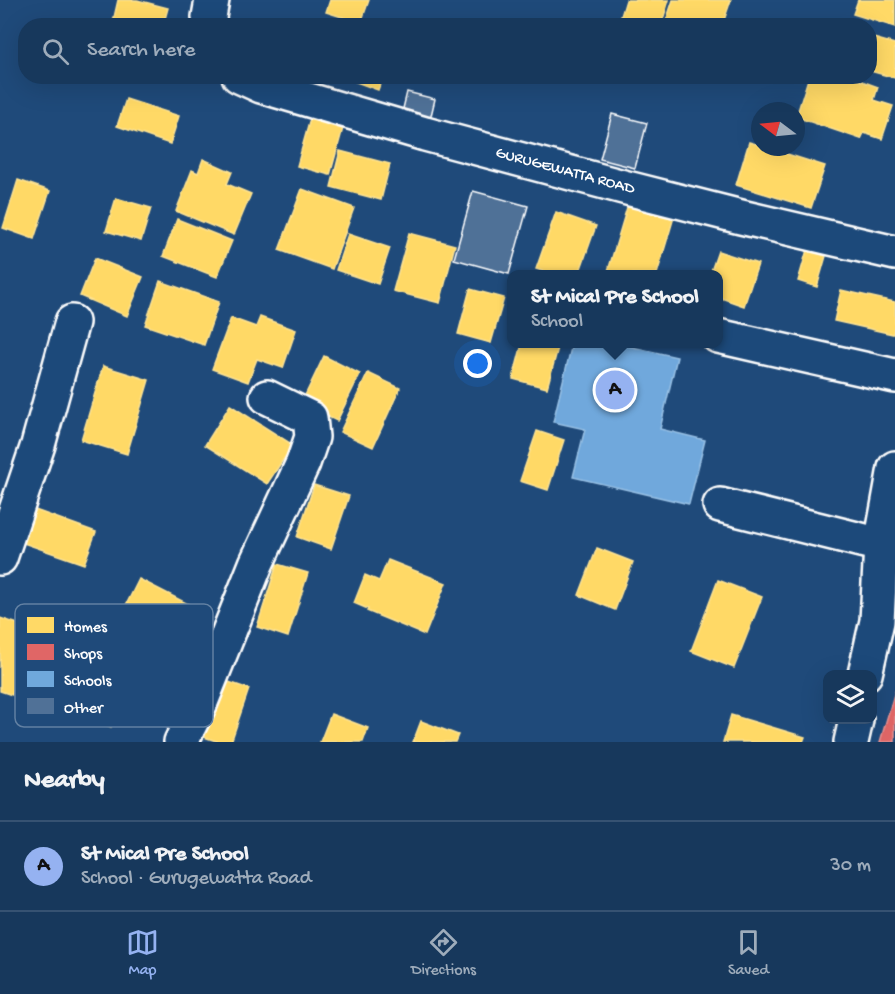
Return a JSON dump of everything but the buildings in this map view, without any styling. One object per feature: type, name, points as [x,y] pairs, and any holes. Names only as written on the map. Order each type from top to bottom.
[{"type":"street","points":[[209,18],[212,0]]},
{"type":"street","name":"GURUGEWATTA ROAD","points":[[257,84],[425,134],[730,214],[895,253]]},
{"type":"street","points":[[0,558],[38,445],[72,322]]},
{"type":"street","points":[[723,337],[895,376]]},
{"type":"street","points":[[213,672],[256,564],[303,463],[312,436],[310,418],[267,397]]},
{"type":"street","points":[[867,670],[888,547],[895,468]]},
{"type":"street","points":[[720,505],[888,547]]},
{"type":"street","points":[[851,742],[855,724]]},
{"type":"street","points":[[181,742],[188,727]]},
{"type":"place","name":"St Mical Pre School","points":[[615,390]]}]
